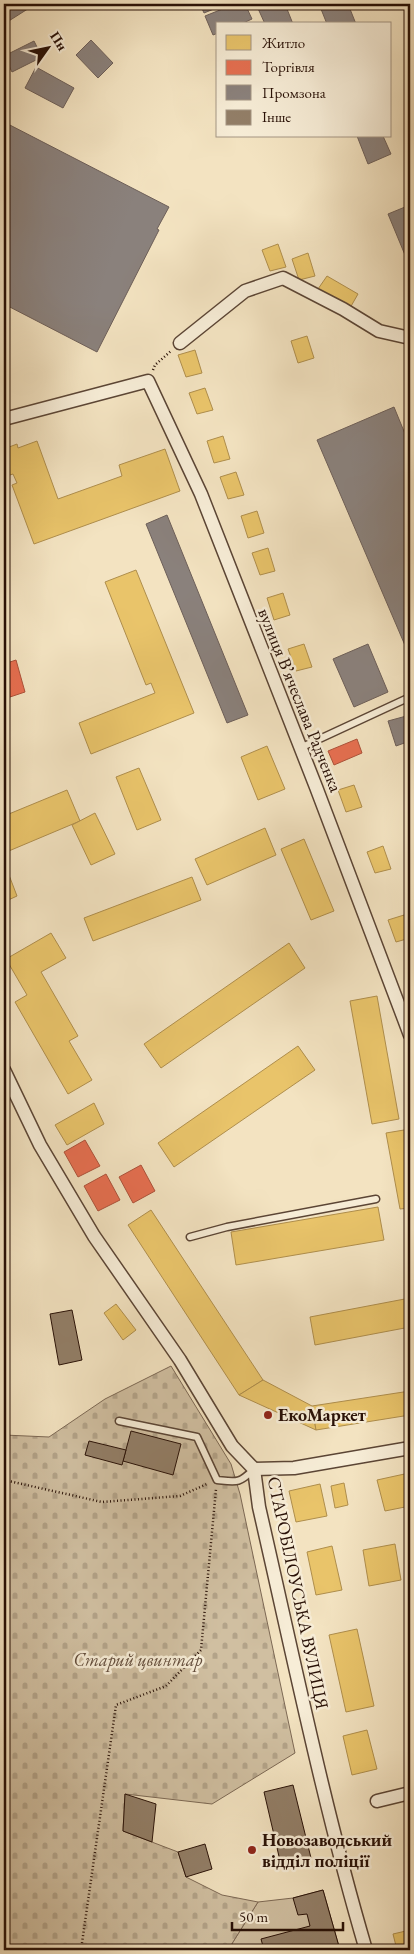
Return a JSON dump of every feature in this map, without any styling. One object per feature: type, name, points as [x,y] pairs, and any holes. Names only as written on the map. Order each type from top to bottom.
[{"type":"street","points":[[180,343],[245,291],[284,278],[343,309],[379,332],[410,338]]},
{"type":"street","points":[[4,419],[148,381]]},
{"type":"street","name":"вулиця Вʼячеслава Радченка","points":[[148,381],[201,494],[410,1035]]},
{"type":"street","name":"СТАРОБІЛОУСЬКА ВУЛИЦЯ","points":[[4,1070],[40,1145],[94,1236],[180,1360],[232,1446],[254,1469],[259,1507],[328,1811],[342,1871],[366,1950]]},
{"type":"street","points":[[254,1469],[294,1468],[410,1448]]},
{"type":"street","points":[[377,1801],[410,1793]]},
{"type":"lane","points":[[300,749],[410,697]]},
{"type":"lane","points":[[190,1237],[227,1227],[376,1199]]},
{"type":"lane","points":[[119,1420],[198,1437],[217,1480],[242,1481],[254,1469]]},
{"type":"path","points":[[148,381],[156,365],[180,343]]},
{"type":"path","points":[[4,1480],[102,1502],[180,1496],[217,1480],[201,1650],[166,1686],[116,1705],[81,1950]]},
{"type":"green space","name":"Старий цвинтар","points":[[171,1366],[231,1464],[240,1494],[295,1753],[212,1804],[125,1794],[123,1831],[178,1852],[186,1877],[222,1895],[258,1902],[228,1950],[4,1950],[4,1435],[49,1437],[105,1399]]},
{"type":"green space","points":[[323,1890],[340,1950],[228,1950],[258,1902],[293,1898]]},
{"type":"building: Житло","points":[[278,244],[286,267],[270,271],[262,250]]},
{"type":"building: Житло","points":[[308,253],[315,276],[299,280],[292,259]]},
{"type":"building: Житло","points":[[327,276],[358,294],[350,308],[318,289]]},
{"type":"building: Житло","points":[[307,336],[314,358],[298,363],[291,341]]},
{"type":"building: Житло","points":[[195,350],[202,373],[186,377],[178,355]]},
{"type":"building: Житло","points":[[205,388],[213,410],[197,414],[189,393]]},
{"type":"building: Житло","points":[[223,436],[230,459],[214,463],[207,441]]},
{"type":"building: Житло","points":[[37,441],[58,499],[122,476],[119,465],[165,449],[180,491],[34,544],[12,485],[17,483],[13,474],[4,477],[4,449],[17,444],[18,448]]},
{"type":"building: Житло","points":[[236,472],[244,495],[228,499],[220,477]]},
{"type":"building: Житло","points":[[257,511],[264,533],[248,538],[241,516]]},
{"type":"building: Житло","points":[[268,548],[275,571],[260,575],[252,553]]},
{"type":"building: Житло","points":[[136,570],[194,713],[91,754],[79,723],[155,693],[151,683],[146,685],[105,582]]},
{"type":"building: Житло","points":[[283,593],[290,615],[274,620],[267,598]]},
{"type":"building: Житло","points":[[304,644],[312,667],[296,671],[288,649]]},
{"type":"building: Житло","points":[[267,746],[285,789],[258,800],[241,757]]},
{"type":"building: Житло","points":[[139,768],[161,820],[137,830],[116,777]]},
{"type":"building: Житло","points":[[354,785],[362,807],[346,812],[338,790]]},
{"type":"building: Житло","points":[[67,790],[80,821],[4,853],[4,816]]},
{"type":"building: Житло","points":[[95,813],[115,854],[91,865],[72,825]]},
{"type":"building: Житло","points":[[265,828],[276,855],[207,885],[195,859]]},
{"type":"building: Житло","points":[[304,839],[334,911],[311,920],[281,849]]},
{"type":"building: Житло","points":[[383,846],[391,869],[375,873],[367,852]]},
{"type":"building: Житло","points":[[4,862],[17,896],[4,902]]},
{"type":"building: Житло","points":[[192,877],[201,900],[93,941],[84,918]]},
{"type":"building: Житло","points":[[404,915],[410,938],[396,942],[388,920]]},
{"type":"building: Житло","points":[[51,933],[66,958],[41,972],[78,1036],[69,1041],[92,1080],[68,1094],[15,1002],[27,995],[6,959]]},
{"type":"building: Житло","points":[[289,943],[305,968],[161,1068],[144,1044]]},
{"type":"building: Житло","points":[[377,996],[399,1119],[372,1124],[350,1001]]},
{"type":"building: Житло","points":[[298,1046],[315,1070],[174,1167],[158,1143]]},
{"type":"building: Житло","points":[[94,1103],[104,1124],[67,1145],[55,1125]]},
{"type":"building: Житло","points":[[410,1129],[410,1208],[400,1209],[386,1133]]},
{"type":"building: Житло","points":[[378,1207],[384,1240],[236,1265],[231,1232]]},
{"type":"building: Житло","points":[[151,1210],[263,1380],[239,1395],[128,1225]]},
{"type":"building: Житло","points":[[410,1298],[410,1327],[315,1345],[310,1317]]},
{"type":"building: Житло","points":[[116,1304],[136,1330],[123,1340],[104,1313]]},
{"type":"building: Житло","points":[[263,1380],[312,1406],[316,1430],[239,1395]]},
{"type":"building: Житло","points":[[410,1391],[410,1415],[316,1430],[312,1406]]},
{"type":"building: Житло","points":[[409,1473],[410,1506],[385,1511],[377,1480]]},
{"type":"building: Житло","points":[[344,1483],[348,1505],[335,1508],[331,1486]]},
{"type":"building: Житло","points":[[320,1484],[327,1516],[296,1522],[289,1491]]},
{"type":"building: Житло","points":[[395,1544],[401,1580],[369,1586],[363,1550]]},
{"type":"building: Житло","points":[[332,1546],[342,1590],[316,1595],[307,1552]]},
{"type":"building: Житло","points":[[357,1629],[374,1706],[346,1712],[329,1635]]},
{"type":"building: Житло","points":[[367,1730],[377,1769],[352,1775],[343,1736]]},
{"type":"building: Житло","points":[[410,1930],[410,1950],[397,1950],[393,1934]]},
{"type":"building: Торгівля","points":[[16,660],[25,692],[4,699],[4,664]]},
{"type":"building: Торгівля","points":[[357,739],[362,753],[334,765],[328,751]]},
{"type":"building: Торгівля","points":[[85,1140],[100,1166],[78,1177],[64,1152]]},
{"type":"building: Торгівля","points":[[141,1165],[155,1191],[133,1203],[119,1177]]},
{"type":"building: Торгівля","points":[[106,1174],[120,1200],[98,1211],[84,1186]]},
{"type":"building: Промзона","points":[[4,4],[33,4],[34,5],[4,24]]},
{"type":"building: Промзона","points":[[200,4],[226,4],[204,13]]},
{"type":"building: Промзона","points":[[235,4],[245,4],[252,19],[245,22],[216,22],[216,34],[213,35],[205,16]]},
{"type":"building: Промзона","points":[[256,4],[285,4],[292,22],[264,22]]},
{"type":"building: Промзона","points":[[319,4],[348,4],[355,22],[326,22]]},
{"type":"building: Промзона","points":[[91,40],[113,63],[98,78],[76,55]]},
{"type":"building: Промзона","points":[[34,41],[42,57],[12,72],[4,56]]},
{"type":"building: Промзона","points":[[36,67],[74,88],[63,108],[25,88]]},
{"type":"building: Промзона","points":[[4,122],[169,207],[97,352],[4,304]]},
{"type":"building: Промзона","points":[[358,138],[384,138],[391,154],[368,164]]},
{"type":"building: Промзона","points":[[405,207],[410,218],[410,252],[405,255],[388,214]]},
{"type":"building: Промзона","points":[[394,407],[410,446],[410,657],[317,440]]},
{"type":"building: Промзона","points":[[167,515],[248,715],[227,723],[146,524]]},
{"type":"building: Промзона","points":[[368,644],[388,692],[354,707],[333,659]]},
{"type":"building: Промзона","points":[[410,715],[410,741],[396,746],[388,721]]},
{"type":"building: Інше","points":[[410,296],[410,308],[406,307]]},
{"type":"building: Інше","points":[[72,1310],[82,1360],[59,1365],[50,1314]]},
{"type":"building: Інше","points":[[131,1431],[181,1444],[173,1475],[123,1461]]},
{"type":"building: Інше","points":[[89,1441],[126,1450],[122,1465],[85,1455]]},
{"type":"building: Інше","points":[[293,1785],[311,1858],[281,1865],[264,1792]]},
{"type":"building: Інше","points":[[125,1794],[156,1804],[152,1842],[123,1831]]},
{"type":"building: Інше","points":[[205,1844],[212,1869],[186,1877],[178,1852]]},
{"type":"building: Інше","points":[[323,1890],[340,1950],[264,1950],[261,1939],[310,1926],[307,1914],[298,1915],[293,1898]]},
{"type":"place","name":"ЕкоМаркет","points":[[268,1415]]},
{"type":"place","name":"Новозаводський відділ поліції","points":[[252,1850]]}]
